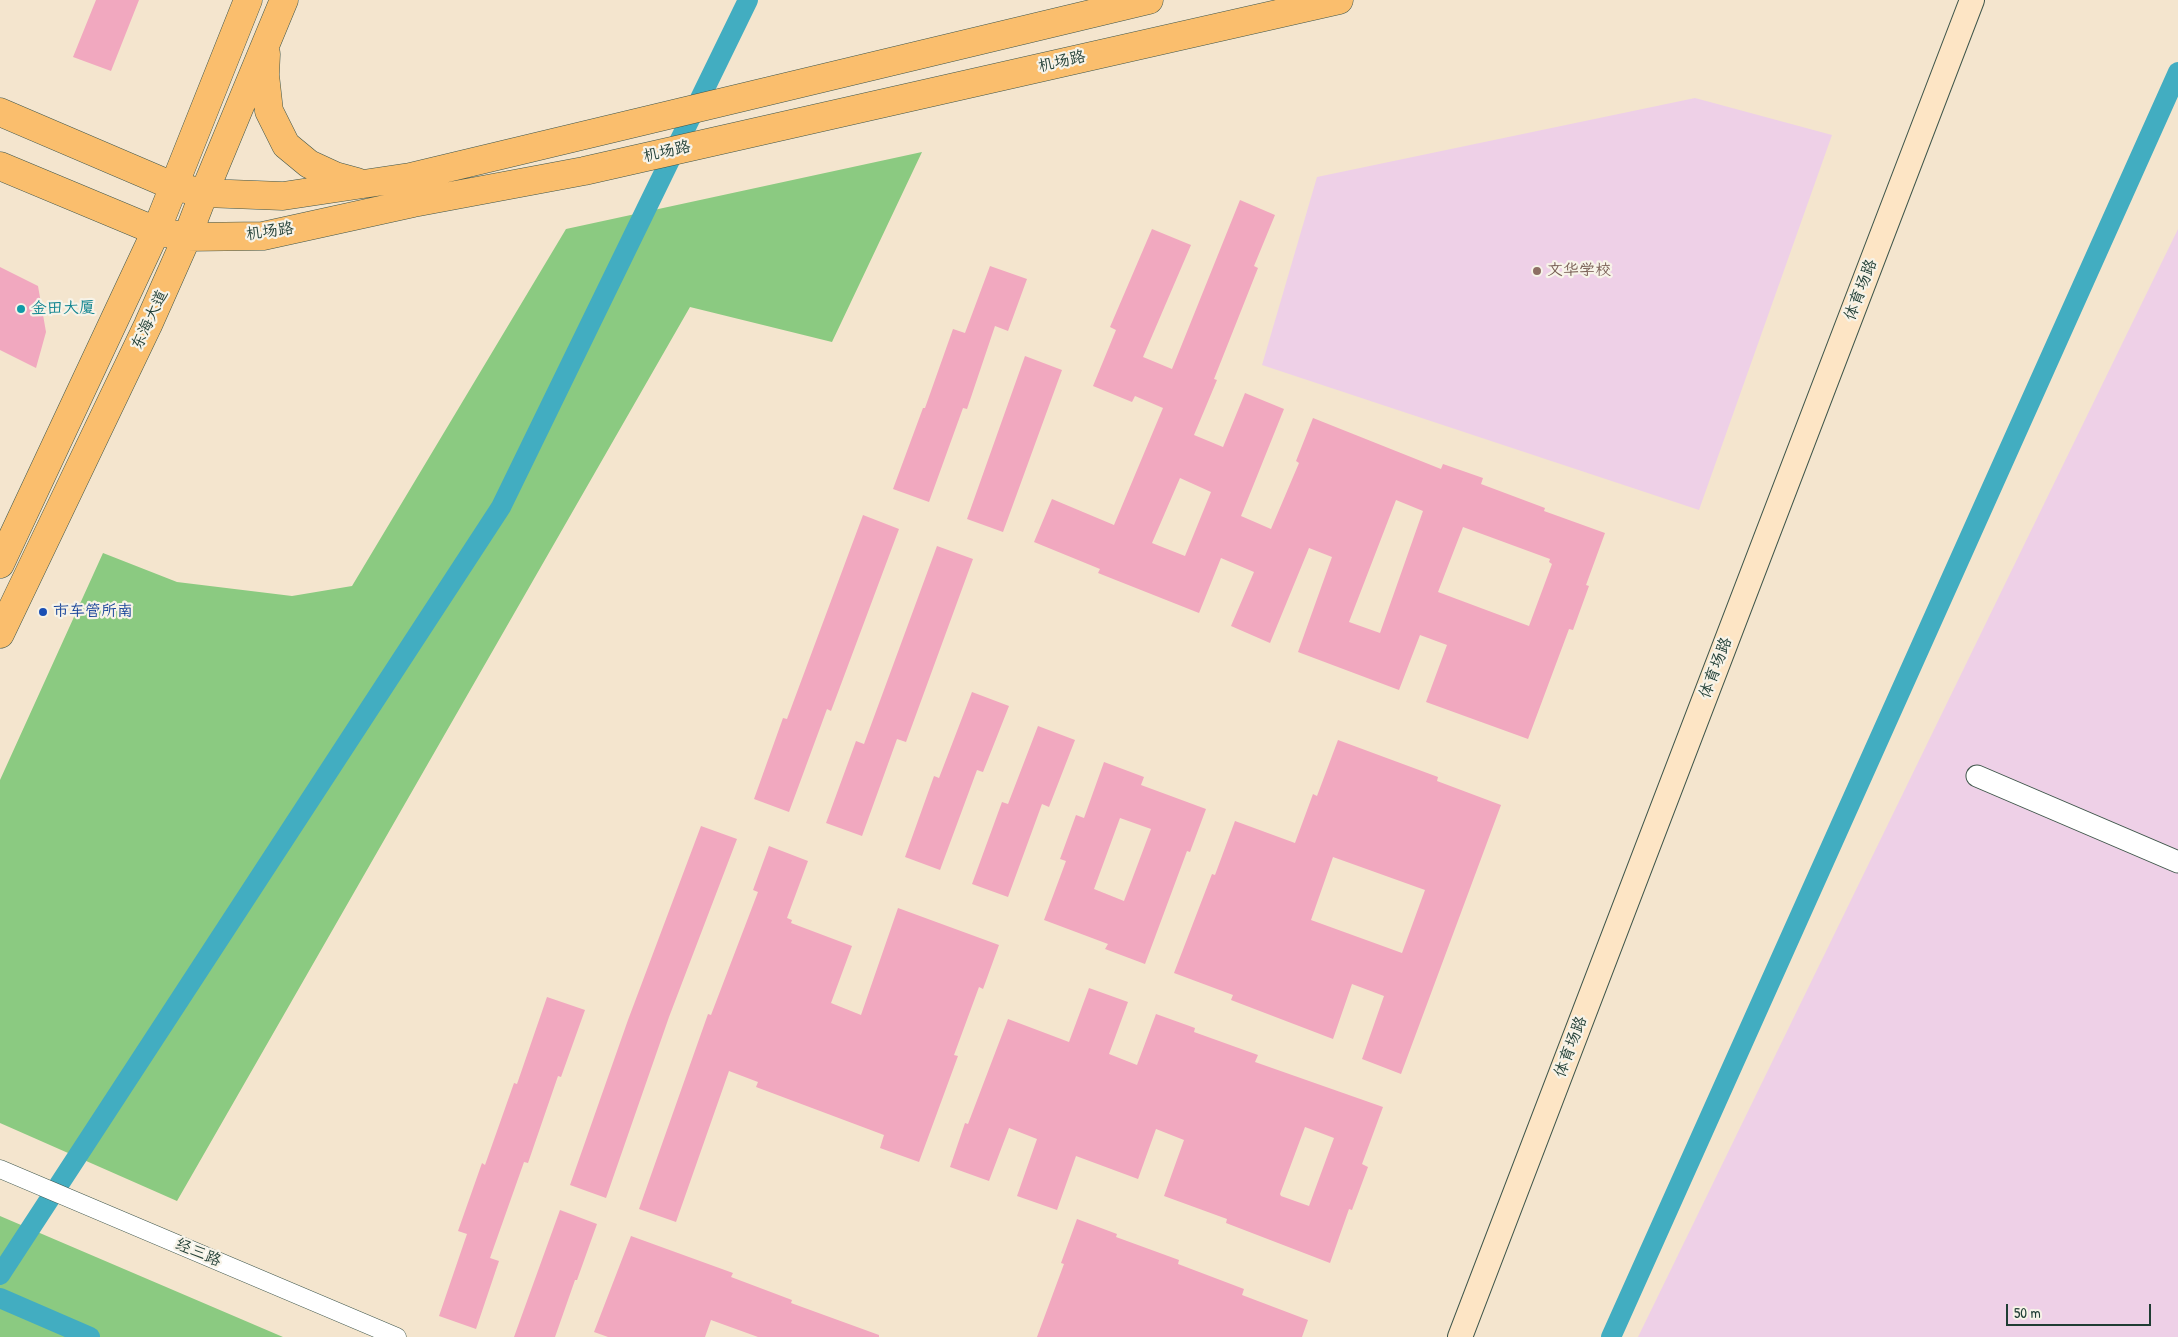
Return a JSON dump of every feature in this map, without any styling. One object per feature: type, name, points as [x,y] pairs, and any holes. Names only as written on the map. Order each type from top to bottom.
[{"type":"main road","name":"东海大道","points":[[0,564],[156,231],[248,0]]},
{"type":"main road","name":"东海大道","points":[[0,634],[148,325],[188,237],[204,193],[284,0]]},
{"type":"main road","name":"机场路","points":[[0,112],[173,186],[204,193],[283,196],[410,177],[1149,0]]},
{"type":"main road","name":"机场路","points":[[0,166],[156,231],[188,237],[263,236],[414,203],[584,171],[1339,0]]},
{"type":"main road","name":"体育场路","points":[[1460,1337],[1972,0]]},
{"type":"main road","points":[[267,42],[265,75],[269,112],[286,145],[309,164],[335,176],[366,184]]},
{"type":"street","points":[[1977,776],[2178,862]]},
{"type":"street","name":"经三路","points":[[8,1172],[397,1337]]},
{"type":"shaded area","name":"文华学校","points":[[1695,98],[1832,135],[1699,510],[1262,365],[1317,177]]},
{"type":"shaded area","points":[[2178,229],[2178,1337],[1638,1337]]},
{"type":"green space","points":[[922,152],[832,342],[690,307],[177,1201],[0,1123],[0,780],[103,553],[177,582],[292,596],[352,586],[566,229]]},
{"type":"green space","points":[[0,1216],[283,1337],[0,1337]]},
{"type":"building","points":[[96,0],[139,0],[111,71],[73,57]]},
{"type":"building","points":[[1240,200],[1275,215],[1254,266],[1258,268],[1214,379],[1217,380],[1194,435],[1223,447],[1245,393],[1284,409],[1241,516],[1271,529],[1299,463],[1296,461],[1313,418],[1441,469],[1443,464],[1483,478],[1481,484],[1545,508],[1544,511],[1605,533],[1586,585],[1589,586],[1573,630],[1569,629],[1528,739],[1426,702],[1447,645],[1420,635],[1399,690],[1298,652],[1332,557],[1309,548],[1270,643],[1231,626],[1254,572],[1221,558],[1199,613],[1098,573],[1100,569],[1034,542],[1052,499],[1114,525],[1163,408],[1135,396],[1132,402],[1093,386],[1116,330],[1110,327],[1152,229],[1191,245],[1143,357],[1172,369]],"holes":[[[1180,478],[1211,492],[1185,556],[1152,543]],[[1396,500],[1423,511],[1380,633],[1349,622]],[[1463,527],[1550,559],[1549,562],[1552,564],[1529,626],[1438,592]]]},
{"type":"building","points":[[990,266],[1027,279],[1008,331],[995,326],[967,409],[963,408],[929,502],[893,489],[923,408],[925,408],[953,329],[965,333]]},
{"type":"building","name":"金田大厦","points":[[0,267],[38,286],[46,332],[36,368],[0,350]]},
{"type":"building","points":[[1025,356],[1062,370],[1003,532],[967,519]]},
{"type":"building","points":[[863,515],[899,529],[831,711],[827,709],[789,812],[754,799],[783,718],[787,719]]},
{"type":"building","points":[[937,546],[973,559],[906,742],[897,739],[862,836],[826,823],[856,741],[864,744]]},
{"type":"building","points":[[972,692],[1009,706],[983,772],[977,770],[940,870],[905,857],[934,776],[939,778]]},
{"type":"building","points":[[1038,726],[1075,740],[1049,807],[1042,804],[1008,897],[972,884],[1002,802],[1008,804]]},
{"type":"building","points":[[1338,740],[1438,777],[1437,781],[1501,805],[1401,1074],[1362,1059],[1384,996],[1352,984],[1333,1039],[1231,1000],[1233,995],[1174,973],[1212,874],[1215,875],[1235,821],[1295,843],[1313,794],[1317,796]],"holes":[[[1333,857],[1425,890],[1402,953],[1311,920]]]},
{"type":"building","points":[[1104,762],[1144,777],[1141,785],[1206,809],[1190,852],[1187,851],[1145,964],[1105,949],[1108,944],[1044,920],[1066,861],[1060,859],[1076,815],[1084,818]],"holes":[[[1120,818],[1151,829],[1124,901],[1094,889]]]},
{"type":"building","points":[[701,826],[737,839],[669,1017],[606,1198],[570,1185],[628,1020]]},
{"type":"building","points":[[769,846],[808,861],[787,918],[792,920],[791,923],[852,946],[831,1003],[861,1015],[898,908],[999,945],[983,989],[979,987],[954,1055],[958,1056],[919,1162],[880,1148],[884,1135],[756,1087],[758,1082],[729,1071],[676,1222],[639,1209],[708,1014],[711,1015],[758,892],[753,890]]},
{"type":"building","points":[[1089,988],[1128,1002],[1109,1054],[1137,1065],[1156,1014],[1195,1028],[1194,1032],[1258,1055],[1255,1062],[1383,1107],[1362,1164],[1368,1167],[1352,1210],[1349,1209],[1330,1263],[1226,1223],[1227,1219],[1164,1196],[1184,1140],[1156,1129],[1138,1179],[1076,1156],[1057,1210],[1017,1196],[1037,1139],[1009,1128],[989,1181],[950,1167],[965,1123],[968,1124],[1008,1019],[1069,1042]],"holes":[[[1305,1127],[1334,1138],[1309,1206],[1281,1196],[1280,1194]]]},
{"type":"building","points":[[547,997],[585,1010],[561,1077],[558,1076],[528,1163],[524,1162],[490,1258],[499,1261],[476,1329],[439,1316],[467,1234],[458,1231],[482,1163],[485,1165],[514,1083],[517,1084]]},
{"type":"building","points":[[560,1210],[597,1224],[577,1280],[575,1280],[555,1337],[514,1337]]},
{"type":"building","points":[[1077,1219],[1117,1234],[1116,1237],[1179,1260],[1178,1264],[1244,1289],[1242,1295],[1308,1320],[1302,1337],[1037,1337],[1064,1264],[1061,1263]]},
{"type":"building","points":[[631,1236],[733,1273],[731,1277],[792,1300],[791,1303],[879,1335],[879,1337],[758,1337],[711,1320],[705,1337],[608,1337],[594,1332]]},
{"type":"waterway","points":[[0,1275],[501,507],[748,0]]},
{"type":"waterway","points":[[1611,1337],[2178,72]]},
{"type":"waterway","points":[[0,1298],[90,1337]]},
{"type":"place","name":"文华学校","points":[[1537,271]]},
{"type":"place","name":"金田大厦","points":[[21,309]]},
{"type":"place","name":"市车管所南","points":[[43,612]]}]
